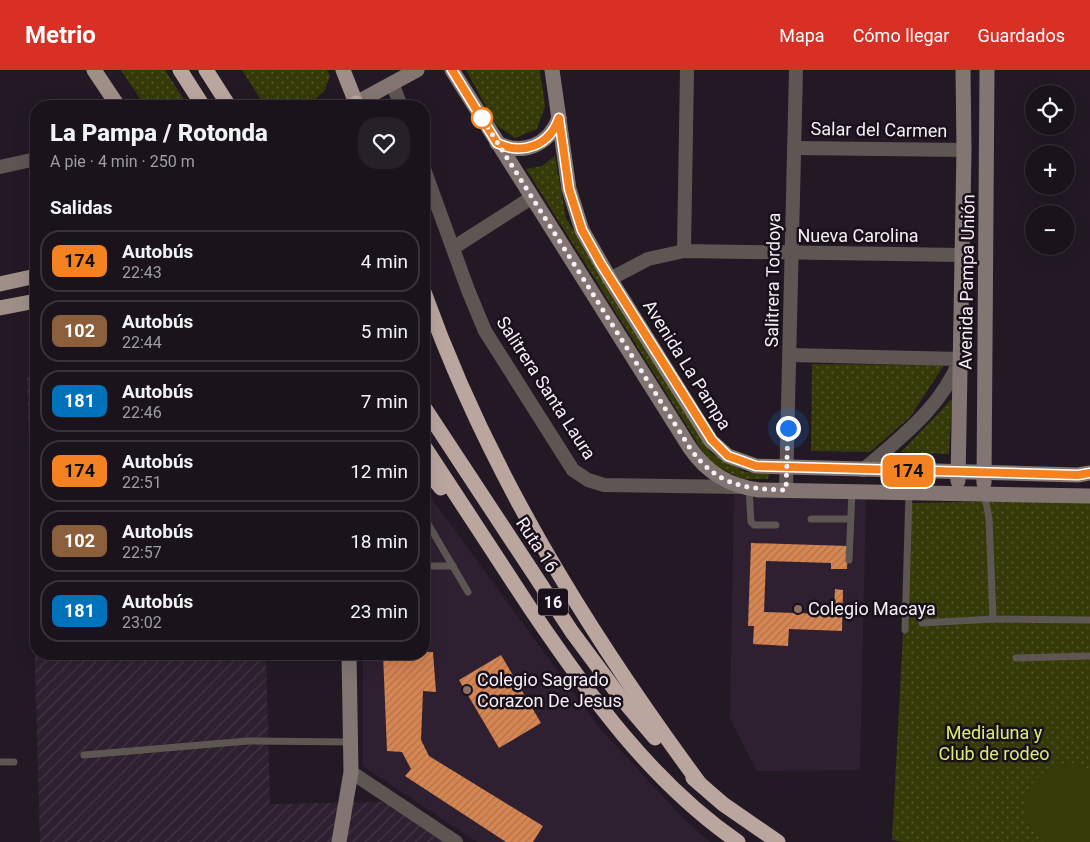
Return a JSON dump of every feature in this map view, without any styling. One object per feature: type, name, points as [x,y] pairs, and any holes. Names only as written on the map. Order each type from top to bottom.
[{"type":"highway","points":[[180,70],[199,100]]},
{"type":"highway","points":[[206,70],[225,100]]},
{"type":"highway","points":[[430,307],[472,411],[537,539],[614,663],[700,784]]},
{"type":"highway","name":"Ruta 16","points":[[430,416],[596,665],[646,728],[700,784],[741,818],[778,842]]},
{"type":"highway","name":"16","points":[[430,455],[567,663],[620,732],[671,787],[738,842]]},
{"type":"highway","points":[[430,474],[497,557]]},
{"type":"main road","points":[[94,70],[114,100]]},
{"type":"main road","points":[[343,70],[352,100]]},
{"type":"main road","points":[[0,284],[30,277]]},
{"type":"main road","points":[[0,308],[30,301]]},
{"type":"street","points":[[360,100],[389,76],[417,70]]},
{"type":"street","name":"Avenida La Pampa","points":[[552,70],[569,189],[575,210],[591,248],[719,449],[746,464],[787,468],[1078,475],[1090,473]]},
{"type":"street","points":[[684,251],[687,70]]},
{"type":"street","name":"Salitrera Tordoya","points":[[786,490],[796,70]]},
{"type":"street","name":"Avenida Pampa Unión","points":[[958,494],[964,150],[963,70]]},
{"type":"street","name":"Avenida Pampa Unión","points":[[984,494],[988,70]]},
{"type":"street","points":[[451,71],[693,453],[712,473],[745,488],[852,492],[1090,496]]},
{"type":"street","points":[[389,76],[399,100]]},
{"type":"street","points":[[497,143],[512,149],[536,146],[551,134],[559,118]]},
{"type":"street","name":"Salar del Carmen","points":[[794,148],[964,150]]},
{"type":"street","points":[[0,167],[30,160]]},
{"type":"street","name":"Salitrera Santa Laura","points":[[430,186],[473,304],[492,344],[567,462],[580,476],[596,484],[612,486],[745,488]]},
{"type":"street","points":[[452,248],[531,198]]},
{"type":"street","name":"Nueva Carolina","points":[[610,279],[648,259],[684,251],[962,255]]},
{"type":"street","points":[[790,355],[960,359],[947,388],[927,413],[863,470]]},
{"type":"street","points":[[340,842],[351,772],[349,660]]},
{"type":"street","points":[[351,772],[456,842]]},
{"type":"lane","points":[[745,488],[751,522],[754,524],[776,526]]},
{"type":"lane","points":[[849,560],[852,492]]},
{"type":"lane","points":[[905,630],[909,493]]},
{"type":"lane","points":[[984,494],[989,519],[993,619]]},
{"type":"lane","points":[[811,519],[850,519]]},
{"type":"lane","points":[[430,527],[468,592]]},
{"type":"lane","points":[[430,566],[453,566]]},
{"type":"lane","points":[[922,623],[993,619],[1090,620]]},
{"type":"lane","points":[[1016,658],[1090,656]]},
{"type":"lane","points":[[84,755],[248,741],[350,742]]},
{"type":"lane","points":[[0,762],[14,762]]},
{"type":"shaded area","points":[[27,377],[30,377],[30,484]]},
{"type":"shaded area","name":"Colegio Macaya","points":[[734,494],[866,498],[860,770],[757,771],[730,719]]},
{"type":"shaded area","name":"Colegio Sagrado Corazon De Jesus","points":[[430,496],[598,726],[684,819],[710,842],[477,842],[363,766],[363,660],[430,660]]},
{"type":"shaded area","points":[[35,660],[266,660],[270,804],[383,802],[447,842],[40,842]]},
{"type":"green space","points":[[121,70],[165,70],[184,100],[141,100]]},
{"type":"green space","points":[[242,70],[327,70],[330,76],[325,90],[314,100],[261,100]]},
{"type":"green space","points":[[466,70],[540,70],[545,106],[537,129],[515,138],[496,125]]},
{"type":"green space","points":[[555,156],[566,218],[711,453],[745,472],[769,473],[768,479],[742,479],[710,463],[526,169],[542,166]]},
{"type":"green space","points":[[812,364],[944,365],[910,417],[870,452],[811,451]]},
{"type":"green space","points":[[952,399],[949,454],[901,452]]},
{"type":"green space","name":"Medialuna y Club de rodeo","points":[[1090,500],[1090,842],[904,842],[892,840],[910,503]]},
{"type":"green space","points":[[1072,763],[1090,769],[1090,842],[1043,842],[1032,830],[1026,817],[1025,804],[1028,792],[1034,781],[1044,772],[1057,766]]},
{"type":"building","points":[[751,543],[848,546],[847,569],[831,569],[831,563],[766,561],[764,612],[828,614],[829,609],[834,609],[835,589],[843,590],[842,631],[789,629],[788,646],[753,644],[754,626],[748,626]]},
{"type":"building","points":[[430,652],[433,652],[436,692],[423,691],[421,740],[429,756],[543,826],[533,842],[506,842],[405,776],[411,769],[402,752],[387,751],[383,660],[430,660]]},
{"type":"building","points":[[501,655],[541,723],[499,748],[459,680]]},
{"type":"bus line","name":"174","points":[[452,70],[497,143],[504,147],[520,149],[536,146],[551,134],[559,118],[569,189],[582,230],[591,248],[712,440],[728,456],[736,461],[756,466],[1078,475],[1090,473]]},
{"type":"place","name":"Colegio Macaya","points":[[798,609]]},
{"type":"place","name":"Colegio Sagrado Corazon De Jesus","points":[[467,690]]},
{"type":"route","points":[[482,118],[480,115],[690,448],[704,466],[721,479],[740,487],[759,490],[786,490],[788,428]]}]
